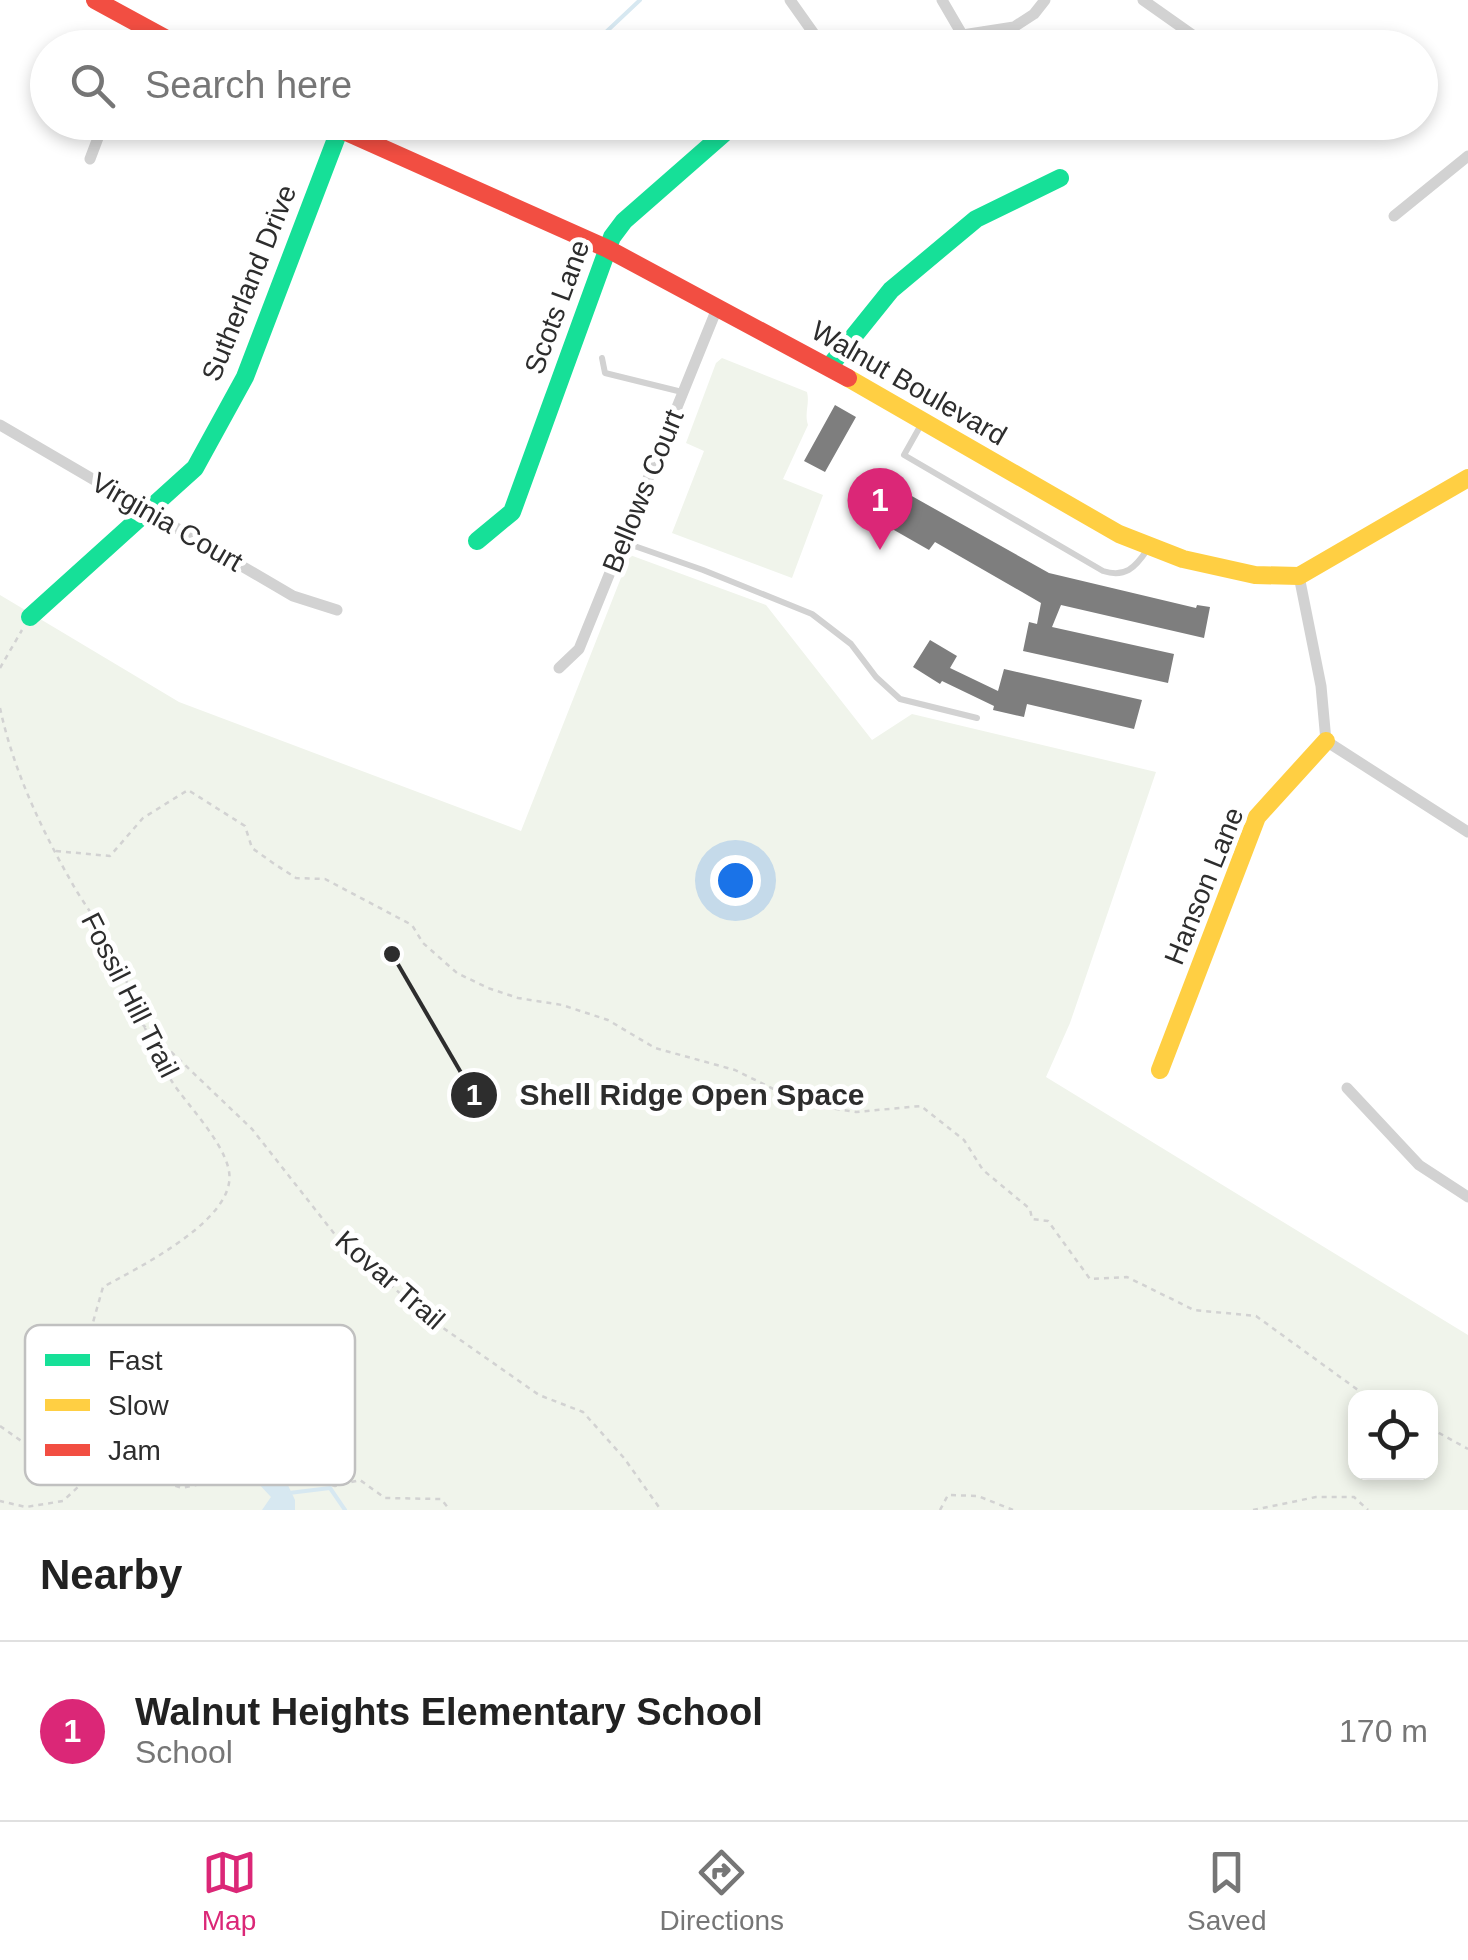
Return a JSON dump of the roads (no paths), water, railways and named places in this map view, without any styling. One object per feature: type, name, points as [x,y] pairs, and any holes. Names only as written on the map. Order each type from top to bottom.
[{"type":"street","points":[[95,0],[150,30]]},
{"type":"street","points":[[790,0],[811,30]]},
{"type":"street","points":[[942,0],[960,30]]},
{"type":"street","points":[[994,30],[1014,26],[1034,14],[1046,0]]},
{"type":"street","points":[[1148,1],[1187,30]]},
{"type":"street","points":[[139,30],[141,25]]},
{"type":"street","points":[[90,159],[97,140]]},
{"type":"street","name":"Sutherland Drive","points":[[30,617],[195,468],[245,377],[327,140]]},
{"type":"street","name":"Walnut Boulevard","points":[[361,140],[608,249],[718,306],[1119,534],[1148,547],[1255,576],[1299,576]]},
{"type":"street","name":"Scots Lane","points":[[476,541],[512,512],[608,249],[624,222],[717,140]]},
{"type":"street","points":[[1394,216],[1468,156]]},
{"type":"street","points":[[828,367],[891,290],[976,219],[1060,178]]},
{"type":"street","name":"Bellows Court","points":[[559,668],[578,649],[718,306]]},
{"type":"street","name":"Virginia Court","points":[[0,424],[293,596],[337,610]]},
{"type":"street","points":[[1468,478],[1299,576],[1321,686],[1326,741],[1468,832]]},
{"type":"street","name":"Hanson Lane","points":[[1160,1070],[1258,817],[1326,741]]},
{"type":"street","points":[[1348,1088],[1419,1164],[1468,1197]]},
{"type":"lane","points":[[602,358],[605,373],[683,392]]},
{"type":"lane","points":[[923,422],[904,455],[1102,571],[1114,575],[1128,572],[1148,547]]},
{"type":"lane","points":[[622,542],[812,614],[851,644],[876,678],[900,698],[977,718]]},
{"type":"waterway","points":[[608,30],[640,0]]},
{"type":"waterway","points":[[289,1493],[330,1488],[345,1510]]},
{"type":"place","name":"Walnut Heights Elementary School","points":[[880,550]]},
{"type":"place","name":"Shell Ridge Open Space","points":[[392,954]]}]
